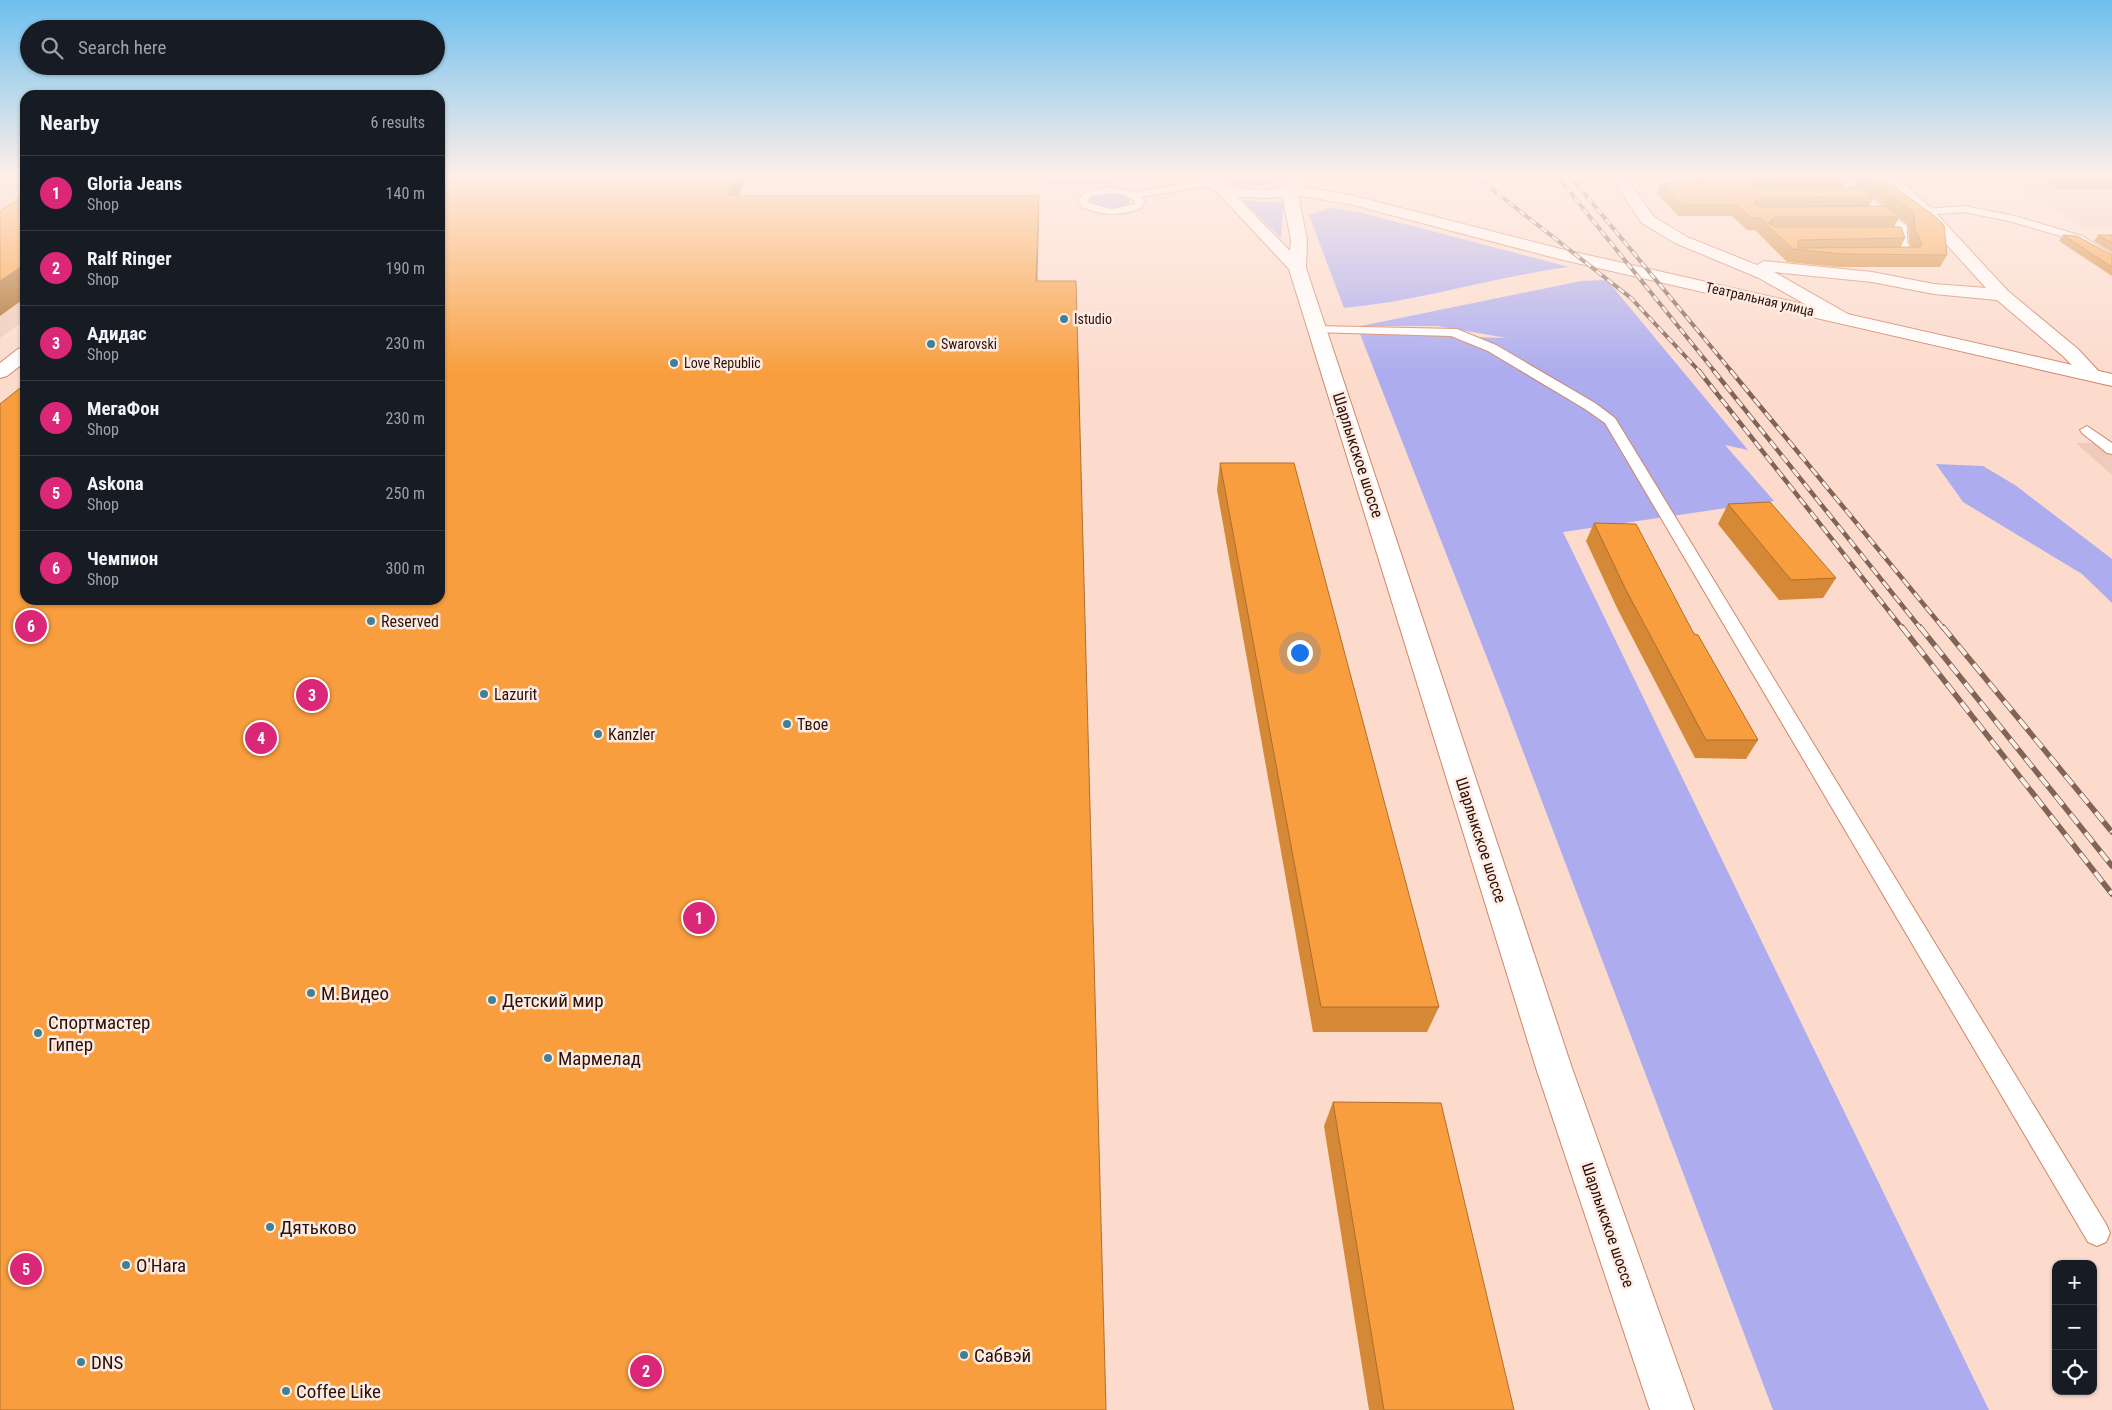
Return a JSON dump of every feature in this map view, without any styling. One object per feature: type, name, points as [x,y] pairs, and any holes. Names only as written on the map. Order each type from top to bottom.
[{"type":"street","name":"Шарлыкское шоссе","points":[[1270,242],[1297,268]]},
{"type":"street","name":"Шарлыкское шоссе","points":[[1299,242],[1297,268],[1554,1068],[1672,1410]]},
{"type":"street","name":"Театральная улица","points":[[1512,242],[2112,380]]},
{"type":"street","points":[[1686,242],[1737,262],[1805,295],[1842,318]]},
{"type":"street","points":[[1953,242],[2002,295],[2071,353],[2093,376]]},
{"type":"street","points":[[1737,262],[1872,277],[1934,289],[2002,295]]},
{"type":"street","points":[[1805,295],[1872,277]]},
{"type":"street","points":[[0,372],[20,357]]},
{"type":"lane","points":[[1881,255],[1909,255],[1902,242]]},
{"type":"lane","points":[[2084,242],[2112,259]]},
{"type":"lane","points":[[1317,330],[1453,332],[1492,348],[1590,406],[1610,422],[2097,1233]]},
{"type":"lane","points":[[2112,432],[2088,430],[2112,450]]},
{"type":"shaded area","points":[[0,242],[20,242],[20,324],[0,338]]},
{"type":"shaded area","points":[[1319,242],[1473,242],[1569,267],[1541,271],[1429,295],[1344,308]]},
{"type":"shaded area","points":[[1607,280],[1748,450],[1725,445],[1774,501],[1563,532],[1989,1410],[1773,1410],[1502,696],[1360,334],[1507,338],[1437,326],[1361,326],[1581,281]]},
{"type":"shaded area","points":[[2076,443],[2112,443],[2112,475]]},
{"type":"shaded area","points":[[1936,464],[1983,466],[2015,485],[2112,559],[2112,603],[2082,574],[1963,502]]},
{"type":"building","points":[[0,242],[20,242],[20,267],[0,281]]},
{"type":"building","name":"Мармелад","points":[[445,242],[1037,242],[1036,281],[1076,281],[1106,1410],[0,1410],[0,404],[20,388],[20,605],[445,605]]},
{"type":"building","points":[[1785,242],[1798,242],[1798,248],[1920,247],[1921,242],[1946,242],[1947,255],[1843,254],[1793,249]]},
{"type":"building","points":[[2073,242],[2088,242],[2112,255],[2112,267]]},
{"type":"building","points":[[1220,463],[1294,463],[1439,1007],[1321,1007]]},
{"type":"building","points":[[1770,502],[1836,578],[1791,580],[1728,504]]},
{"type":"building","points":[[1594,523],[1636,524],[1694,634],[1698,635],[1758,740],[1706,740],[1626,590]]},
{"type":"building","points":[[1333,1102],[1441,1103],[1514,1410],[1384,1410]]},
{"type":"railway","points":[[1559,242],[1631,298],[1700,372]]},
{"type":"railway","points":[[1610,242],[1715,372]]},
{"type":"railway","points":[[1624,242],[1732,372]]},
{"type":"railway","points":[[1699,371],[1903,629]]},
{"type":"railway","points":[[1714,371],[1921,629]]},
{"type":"railway","points":[[1731,371],[1944,629]]},
{"type":"railway","points":[[1902,627],[2112,894]]},
{"type":"railway","points":[[1920,627],[2112,866]]},
{"type":"railway","points":[[1943,627],[2112,832]]},
{"type":"place","name":"Istudio","points":[[1064,319]]},
{"type":"place","name":"Swarovski","points":[[931,344]]},
{"type":"place","name":"Love Republic","points":[[674,363]]},
{"type":"place","name":"Reserved","points":[[371,621]]},
{"type":"place","name":"Чемпион","points":[[31,626]]},
{"type":"place","name":"Lazurit","points":[[484,694]]},
{"type":"place","name":"Адидас","points":[[312,695]]},
{"type":"place","name":"Твое","points":[[787,724]]},
{"type":"place","name":"Kanzler","points":[[598,734]]},
{"type":"place","name":"МегаФон","points":[[261,738]]},
{"type":"place","name":"Gloria Jeans","points":[[699,918]]},
{"type":"place","name":"М.Видео","points":[[311,993]]},
{"type":"place","name":"Детский мир","points":[[492,1000]]},
{"type":"place","name":"Спортмастер Гипер","points":[[38,1033]]},
{"type":"place","name":"Мармелад","points":[[548,1058]]},
{"type":"place","name":"Дятьково","points":[[270,1227]]},
{"type":"place","name":"O'Hara","points":[[126,1265]]},
{"type":"place","name":"Askona","points":[[26,1269]]},
{"type":"place","name":"Сабвэй","points":[[964,1355]]},
{"type":"place","name":"DNS","points":[[81,1362]]},
{"type":"place","name":"Ralf Ringer","points":[[646,1371]]},
{"type":"place","name":"Coffee Like","points":[[286,1391]]}]
